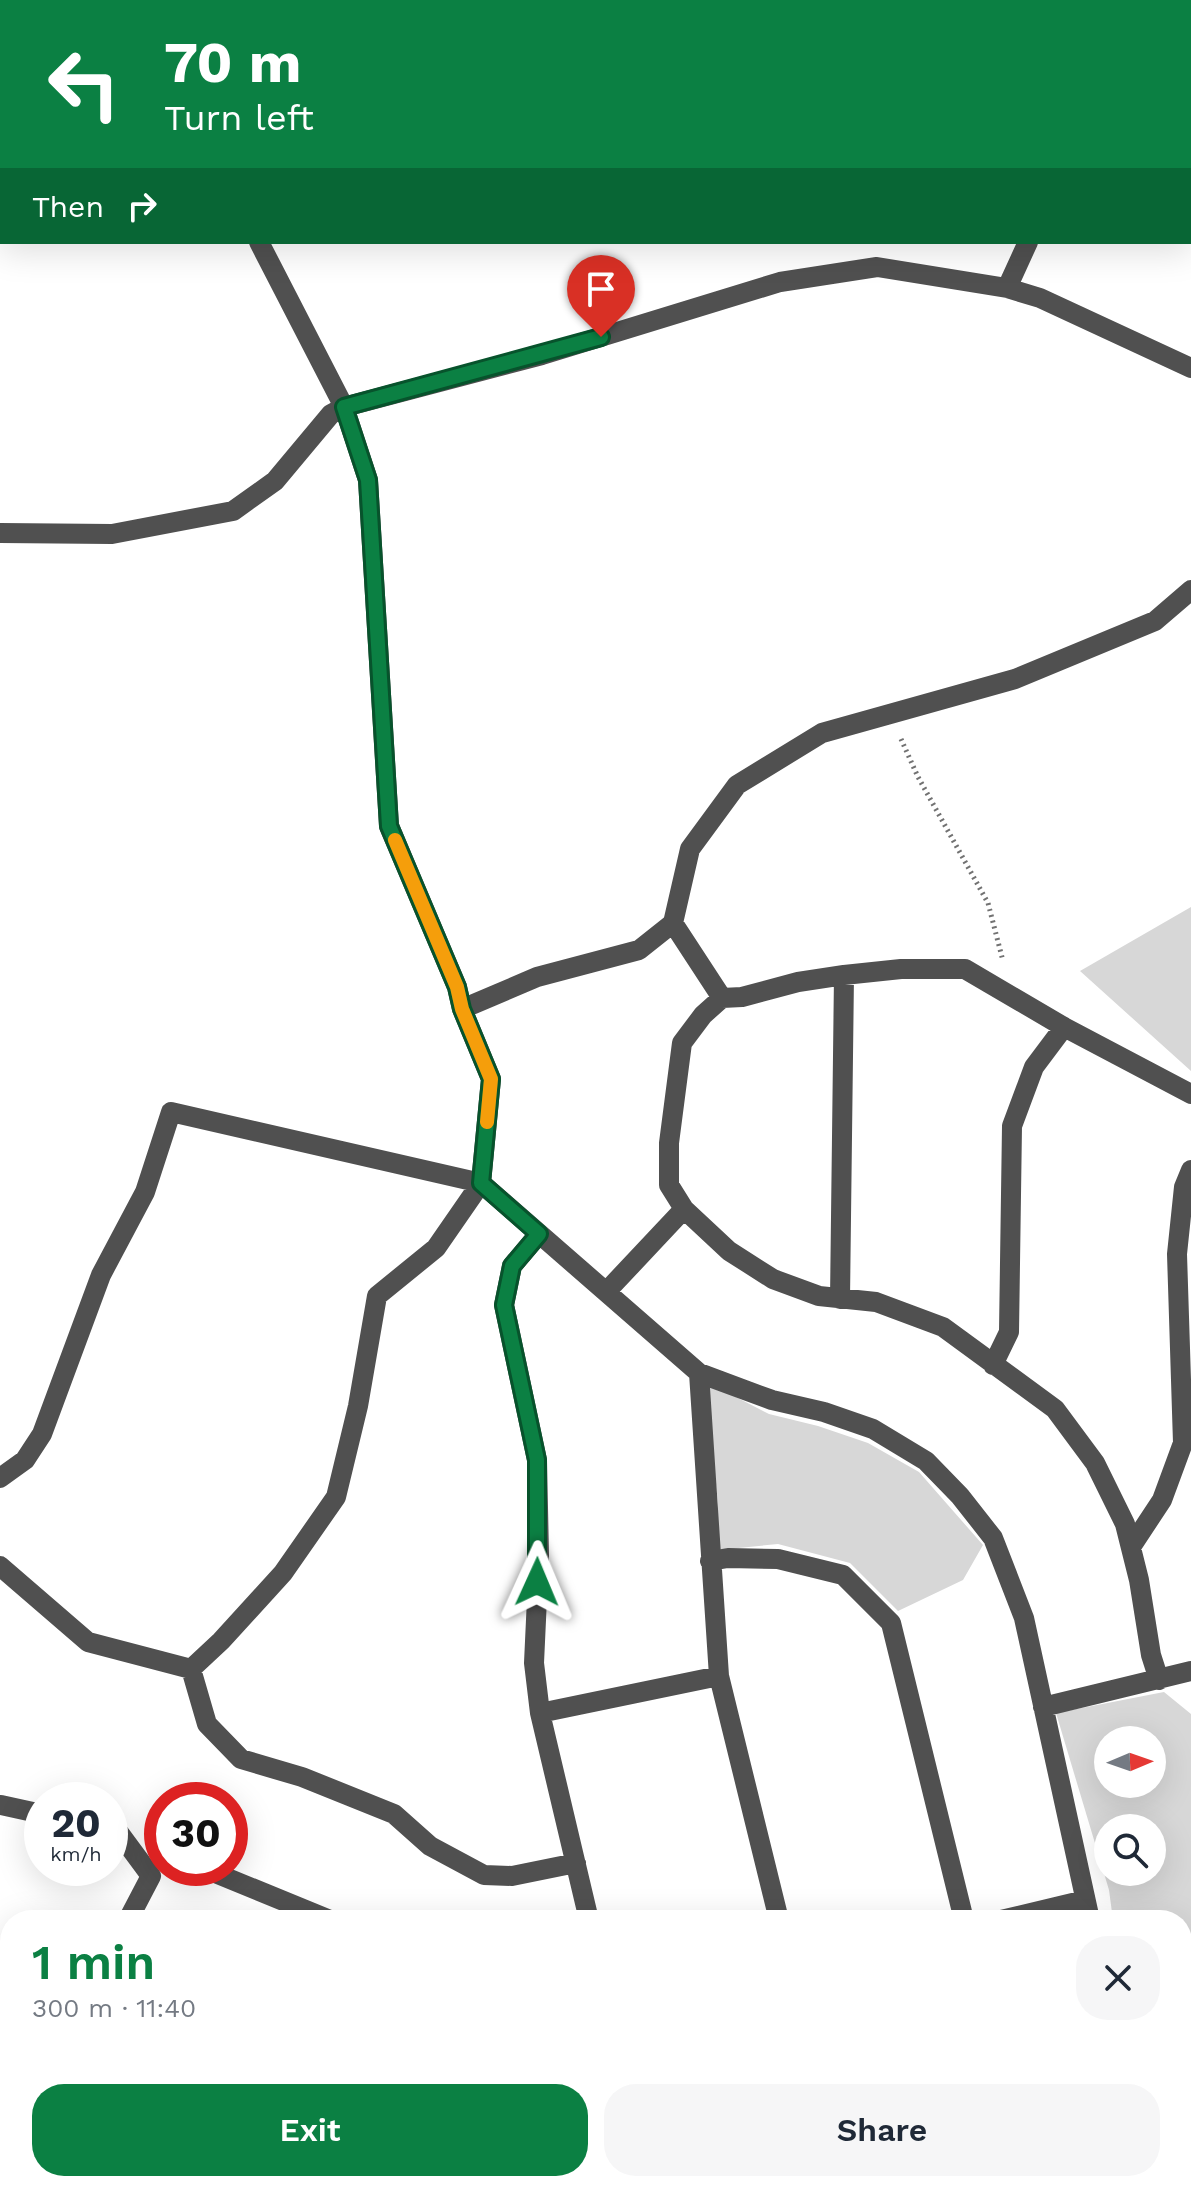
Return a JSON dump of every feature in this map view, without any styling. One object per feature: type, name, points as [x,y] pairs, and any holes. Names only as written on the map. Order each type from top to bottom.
[{"type":"street","points":[[191,1669],[283,1573],[336,1497],[358,1406],[377,1296],[436,1248],[481,1183],[491,1079],[462,1009],[457,987],[389,826],[368,480],[344,407],[260,244]]},
{"type":"street","points":[[1007,288],[1027,244]]},
{"type":"street","points":[[0,533],[112,534],[233,511],[275,481],[331,414],[344,407],[542,355],[780,282],[877,267],[1007,288],[1040,298],[1191,368]]},
{"type":"street","points":[[462,1009],[537,977],[639,950],[673,923],[690,849],[737,785],[822,733],[1015,679],[1155,621],[1191,590]]},
{"type":"street","points":[[673,923],[722,998]]},
{"type":"street","points":[[1159,1680],[1151,1655],[1125,1524],[1095,1463],[1055,1409],[943,1327],[876,1302],[819,1296],[773,1279],[729,1251],[684,1209],[669,1185],[669,1143],[682,1043],[703,1015],[722,998],[742,997],[798,982],[901,969],[965,969],[1064,1027],[1191,1094]]},
{"type":"street","points":[[840,1299],[844,975]]},
{"type":"street","points":[[993,1365],[1009,1332],[1012,1126],[1034,1067],[1064,1027]]},
{"type":"street","points":[[0,1478],[25,1460],[42,1434],[101,1275],[145,1192],[171,1112],[481,1183],[699,1373],[772,1400],[824,1412],[873,1429],[926,1461],[960,1496],[993,1538],[1024,1618],[1087,1910]]},
{"type":"street","points":[[1131,1547],[1162,1500],[1183,1443],[1177,1254],[1184,1187],[1191,1170]]},
{"type":"street","points":[[606,1292],[684,1209]]},
{"type":"street","points":[[539,1234],[512,1266],[504,1305],[537,1460],[539,1555],[534,1663],[540,1713],[587,1910]]},
{"type":"street","points":[[699,1373],[719,1676],[777,1910]]},
{"type":"street","points":[[710,1561],[728,1558],[778,1559],[843,1575],[891,1623],[962,1910]]},
{"type":"street","points":[[0,1566],[88,1642],[191,1669]]},
{"type":"street","points":[[191,1669],[207,1724],[241,1759],[302,1777],[394,1814],[430,1846],[484,1875],[512,1876],[576,1863]]},
{"type":"street","points":[[1043,1707],[1191,1671]]},
{"type":"street","points":[[540,1713],[719,1676]]},
{"type":"street","points":[[1,1805],[24,1810]]},
{"type":"street","points":[[128,1845],[151,1876],[133,1910]]},
{"type":"street","points":[[247,1886],[306,1910]]},
{"type":"path","points":[[888,713],[918,777],[988,903],[1012,998]]},
{"type":"shaded area","points":[[1191,907],[1191,1071],[1080,971]]},
{"type":"shaded area","points":[[709,1383],[769,1414],[868,1443],[919,1472],[983,1545],[963,1580],[898,1611],[850,1563],[778,1544],[718,1550],[718,1502],[706,1397]]},
{"type":"shaded area","points":[[1164,1692],[1191,1714],[1191,1910],[1112,1910],[1108,1886],[1166,1886],[1166,1814],[1094,1814],[1094,1840],[1056,1713]]},
{"type":"slow traffic","points":[[395,840],[457,987],[462,1009],[491,1079],[487,1122]]},
{"type":"route","points":[[537,1582],[537,1460],[504,1305],[512,1266],[539,1234],[481,1183],[491,1079],[462,1009],[457,987],[389,826],[368,480],[344,407],[601,337]]}]
